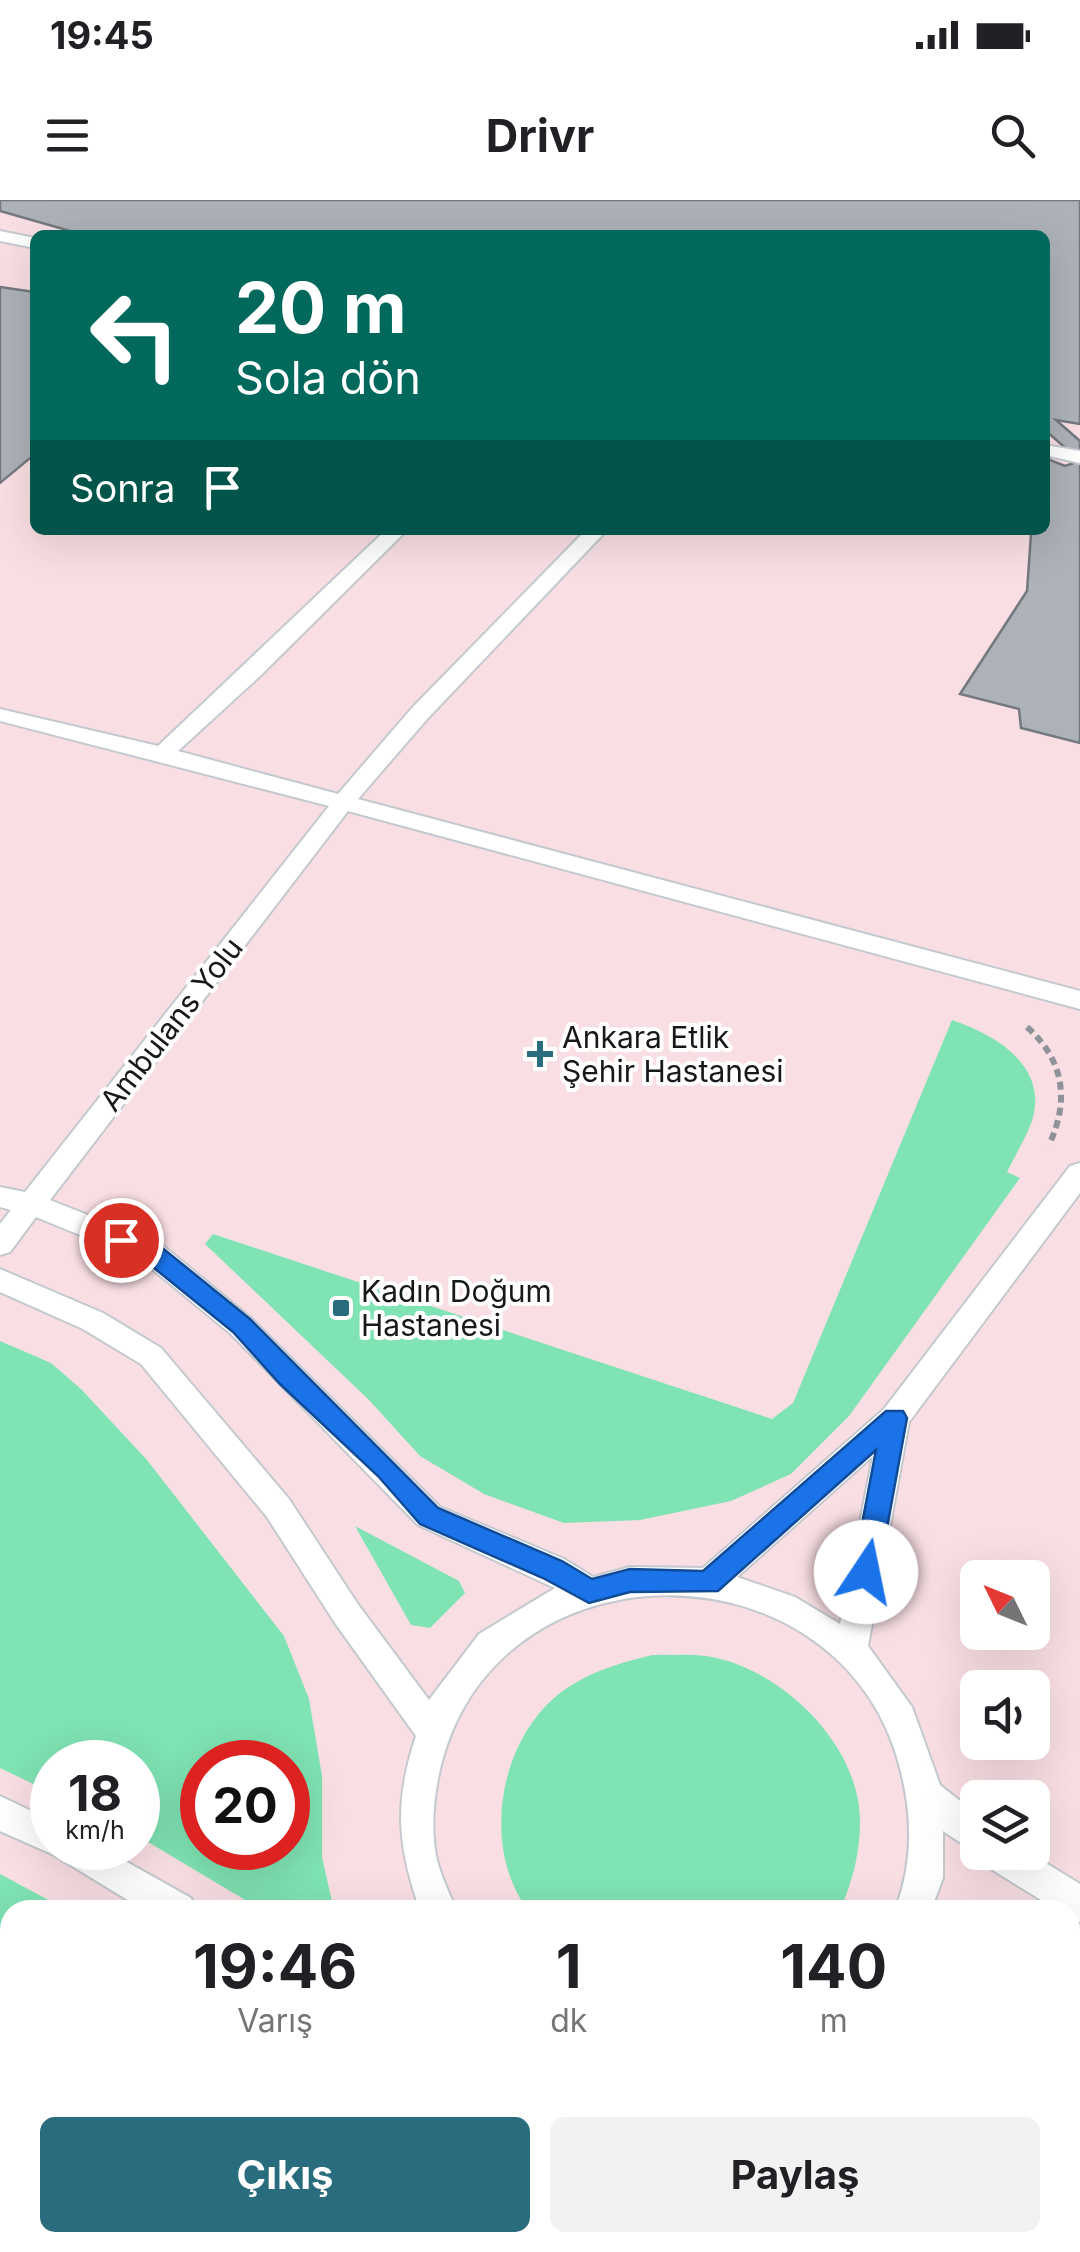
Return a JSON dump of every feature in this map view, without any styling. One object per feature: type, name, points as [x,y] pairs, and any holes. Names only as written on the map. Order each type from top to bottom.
[{"type":"lane","points":[[5,239],[30,242]]},
{"type":"lane","points":[[1050,451],[1080,457]]},
{"type":"lane","points":[[162,754],[253,672],[391,535]]},
{"type":"lane","name":"Ambulans Yolu","points":[[0,1244],[342,804],[420,713],[592,535]]},
{"type":"lane","points":[[0,714],[1080,1000]]},
{"type":"lane","points":[[708,1582],[894,1418],[1058,1208],[1080,1174]]},
{"type":"lane","points":[[0,1198],[30,1204],[152,1252],[241,1326],[288,1377],[387,1468],[429,1516],[552,1570],[589,1592]]},
{"type":"lane","points":[[0,1280],[93,1320],[151,1356],[213,1424],[278,1508],[346,1613],[434,1733]]},
{"type":"lane","points":[[851,1649],[894,1418]]},
{"type":"lane","points":[[434,1900],[419,1858],[419,1778],[444,1704],[490,1644],[555,1602],[630,1580],[708,1582],[784,1608],[851,1649],[900,1718],[927,1796],[925,1878],[917,1900]]},
{"type":"lane","points":[[927,1796],[960,1823]]},
{"type":"lane","points":[[0,1813],[30,1828]]},
{"type":"lane","points":[[108,1870],[160,1900]]},
{"type":"lane","points":[[1024,1870],[1073,1900]]},
{"type":"path","points":[[1016,1020],[1043,1042],[1064,1084],[1064,1106],[1054,1137],[1033,1173],[1039,1194],[1058,1208]]},
{"type":"shaded area","name":"Ankara Etlik Şehir Hastanesi","points":[[0,200],[1080,200],[1080,1900],[0,1900]]},
{"type":"green space","points":[[952,1020],[1001,1044],[1026,1069],[1033,1084],[1032,1121],[1007,1172],[1020,1178],[849,1416],[791,1474],[731,1501],[640,1520],[564,1523],[484,1494],[420,1456],[369,1400],[205,1244],[213,1234],[772,1419],[793,1403]]},
{"type":"green space","points":[[0,1341],[51,1363],[81,1389],[147,1460],[284,1636],[309,1699],[322,1776],[322,1857],[332,1900],[245,1900],[195,1870],[310,1870],[310,1740],[180,1740],[180,1861],[160,1849],[160,1740],[30,1740],[30,1782],[0,1768]]},
{"type":"green space","points":[[355,1526],[459,1581],[465,1593],[430,1628],[411,1625]]},
{"type":"green space","points":[[652,1655],[686,1655],[734,1663],[787,1692],[810,1713],[846,1763],[856,1791],[859,1844],[844,1900],[522,1900],[505,1858],[501,1829],[509,1771],[520,1743],[535,1719],[565,1689]]},
{"type":"green space","points":[[0,1874],[48,1900],[0,1900]]},
{"type":"building","points":[[0,200],[1080,200],[1080,424],[1056,420],[1080,441],[1080,461],[1050,434],[1050,230],[66,230],[0,211]]},
{"type":"building","points":[[0,287],[30,291],[30,458],[0,483]]},
{"type":"building","points":[[1050,460],[1065,466],[1080,461],[1080,743],[1021,728],[1019,709],[960,694],[1027,591],[1031,535],[1050,535]]},
{"type":"place","name":"Ankara Etlik Şehir Hastanesi","points":[[540,1054]]},
{"type":"place","name":"Kadın Doğum Hastanesi","points":[[341,1308]]},
{"type":"route","points":[[121,1240],[152,1252],[241,1326],[288,1377],[387,1468],[429,1516],[552,1570],[589,1592],[630,1580],[708,1582],[894,1418],[866,1572]]}]
